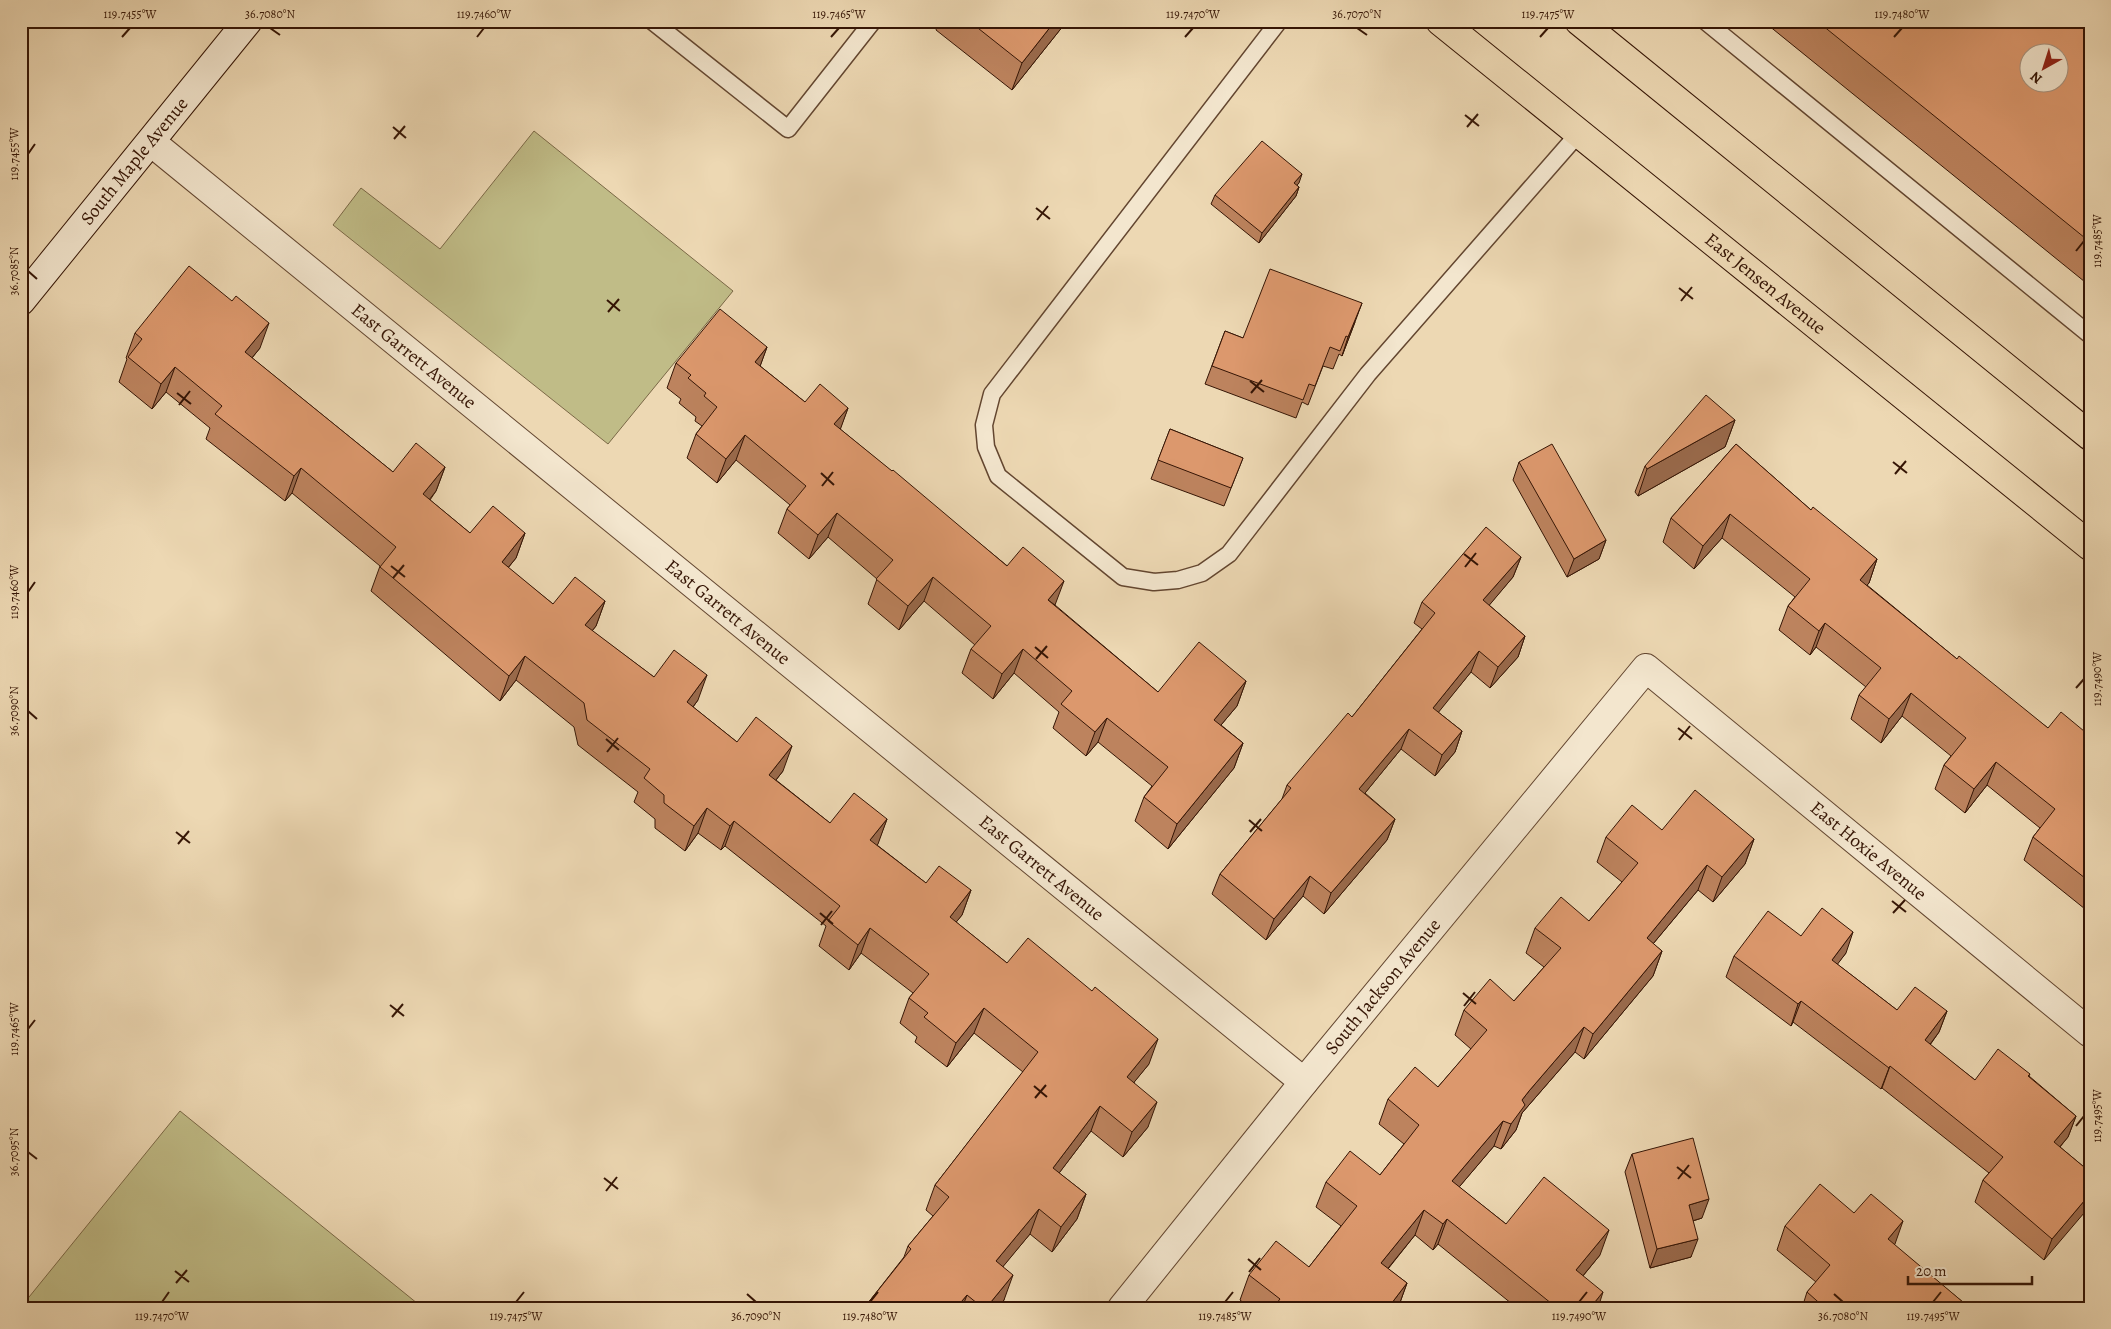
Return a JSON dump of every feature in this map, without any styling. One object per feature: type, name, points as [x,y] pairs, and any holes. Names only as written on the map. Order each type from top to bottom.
[{"type":"main road","name":"East Jensen Avenue","points":[[1440,21],[2090,546]]},
{"type":"main road","points":[[1579,21],[2090,436]]},
{"type":"street","name":"South Maple Avenue","points":[[21,301],[248,21]]},
{"type":"street","name":"East Garrett Avenue","points":[[151,142],[1304,1082]]},
{"type":"street","name":"South Jackson Avenue","points":[[1122,1308],[1304,1082],[1646,668]]},
{"type":"street","name":"East Hoxie Avenue","points":[[1646,668],[2090,1034]]},
{"type":"lane","points":[[652,21],[788,129],[873,21]]},
{"type":"lane","points":[[1279,21],[992,394],[984,426],[986,447],[998,476],[1123,577],[1154,582],[1178,580],[1202,574],[1229,554],[1368,374],[1579,133]]},
{"type":"lane","points":[[1705,21],[2090,335]]},
{"type":"shaded area","points":[[534,131],[733,291],[608,444],[333,225],[361,188],[440,249]]},
{"type":"shaded area","points":[[180,1111],[423,1308],[32,1308],[25,1302]]},
{"type":"building","points":[[969,21],[1055,21],[1022,63]]},
{"type":"building","points":[[1817,21],[2090,21],[2090,242]]},
{"type":"building","points":[[1262,141],[1302,174],[1294,183],[1299,187],[1262,233],[1215,195]]},
{"type":"building","points":[[189,266],[232,301],[236,296],[269,323],[245,352],[393,472],[416,443],[445,467],[423,494],[470,533],[493,506],[525,533],[502,562],[553,604],[575,577],[605,601],[585,625],[654,677],[674,650],[707,675],[687,702],[737,742],[756,717],[792,746],[769,775],[830,823],[854,793],[887,819],[870,840],[926,883],[939,866],[971,890],[950,917],[1007,963],[1028,938],[1092,991],[1095,987],[1158,1039],[1127,1077],[1157,1102],[1132,1132],[1100,1106],[1053,1168],[1086,1194],[1061,1227],[1039,1209],[996,1261],[1013,1275],[986,1308],[983,1308],[967,1295],[956,1308],[864,1308],[911,1249],[908,1246],[949,1197],[935,1185],[1038,1052],[984,1008],[956,1043],[924,1017],[928,1013],[909,998],[929,974],[870,928],[858,945],[828,921],[840,906],[734,821],[730,826],[707,808],[694,826],[664,803],[664,795],[644,778],[650,769],[587,720],[584,703],[525,656],[509,676],[380,567],[396,547],[301,468],[294,476],[215,414],[222,406],[175,367],[161,384],[128,357],[142,339],[135,333]]},
{"type":"building","points":[[1270,269],[1362,303],[1340,351],[1330,347],[1315,386],[1309,384],[1303,400],[1212,366],[1225,331],[1243,338]]},
{"type":"building","points":[[720,309],[767,347],[755,362],[805,402],[820,384],[848,408],[834,424],[893,470],[1007,566],[1023,547],[1064,581],[1048,600],[1158,692],[1199,642],[1246,681],[1214,720],[1243,743],[1177,824],[1144,797],[1168,767],[1107,718],[1095,732],[1061,704],[1072,691],[1023,649],[1002,674],[971,649],[991,626],[933,577],[908,606],[876,579],[893,560],[837,513],[818,535],[787,509],[806,486],[745,435],[726,459],[696,434],[717,407],[704,396],[706,393],[688,378],[691,375],[676,363]]},
{"type":"building","points":[[1706,395],[1735,420],[1647,469],[1645,466]]},
{"type":"building","points":[[1170,429],[1243,458],[1231,488],[1158,460]]},
{"type":"building","points":[[1552,444],[1606,540],[1574,559],[1519,462]]},
{"type":"building","points":[[1736,444],[1811,510],[1813,507],[1877,559],[1860,580],[1957,659],[1959,656],[2048,728],[2061,712],[2090,736],[2090,882],[2033,837],[2055,809],[1996,762],[1974,789],[1944,765],[1966,738],[1911,693],[1889,719],[1859,695],[1881,668],[1825,623],[1819,631],[1788,606],[1810,579],[1730,514],[1703,546],[1671,518]]},
{"type":"building","points":[[1486,527],[1521,557],[1483,600],[1525,636],[1498,667],[1479,651],[1433,708],[1462,731],[1442,755],[1409,729],[1359,789],[1395,819],[1331,893],[1310,876],[1274,919],[1220,874],[1291,788],[1287,785],[1348,713],[1352,717],[1435,613],[1422,602]]},
{"type":"building","points":[[1695,790],[1754,839],[1722,877],[1707,865],[1647,938],[1662,951],[1593,1034],[1584,1027],[1522,1100],[1525,1105],[1511,1124],[1503,1121],[1452,1181],[1506,1224],[1544,1177],[1609,1230],[1576,1270],[1603,1292],[1590,1308],[1557,1308],[1447,1219],[1443,1224],[1424,1210],[1381,1263],[1407,1283],[1388,1308],[1273,1308],[1280,1299],[1249,1275],[1276,1241],[1309,1267],[1357,1206],[1326,1182],[1350,1151],[1380,1175],[1419,1125],[1388,1099],[1415,1067],[1438,1087],[1487,1030],[1464,1010],[1490,979],[1514,1001],[1561,948],[1535,928],[1561,897],[1589,921],[1638,863],[1606,837],[1632,805],[1662,830]]},
{"type":"building","points":[[1822,908],[1853,932],[1832,960],[1897,1010],[1915,987],[1947,1011],[1925,1040],[1975,1080],[1998,1049],[2030,1074],[2028,1076],[2076,1116],[2054,1142],[2090,1172],[2090,1194],[2052,1239],[1983,1180],[2003,1157],[1890,1066],[1889,1068],[1801,1001],[1798,1004],[1734,956],[1768,911],[1801,936]]},
{"type":"building","points":[[1693,1138],[1709,1199],[1689,1205],[1698,1239],[1657,1249],[1632,1154]]},
{"type":"building","points":[[1820,1184],[1854,1213],[1871,1194],[1903,1221],[1888,1239],[1970,1308],[1825,1308],[1807,1292],[1830,1265],[1785,1226]]}]
